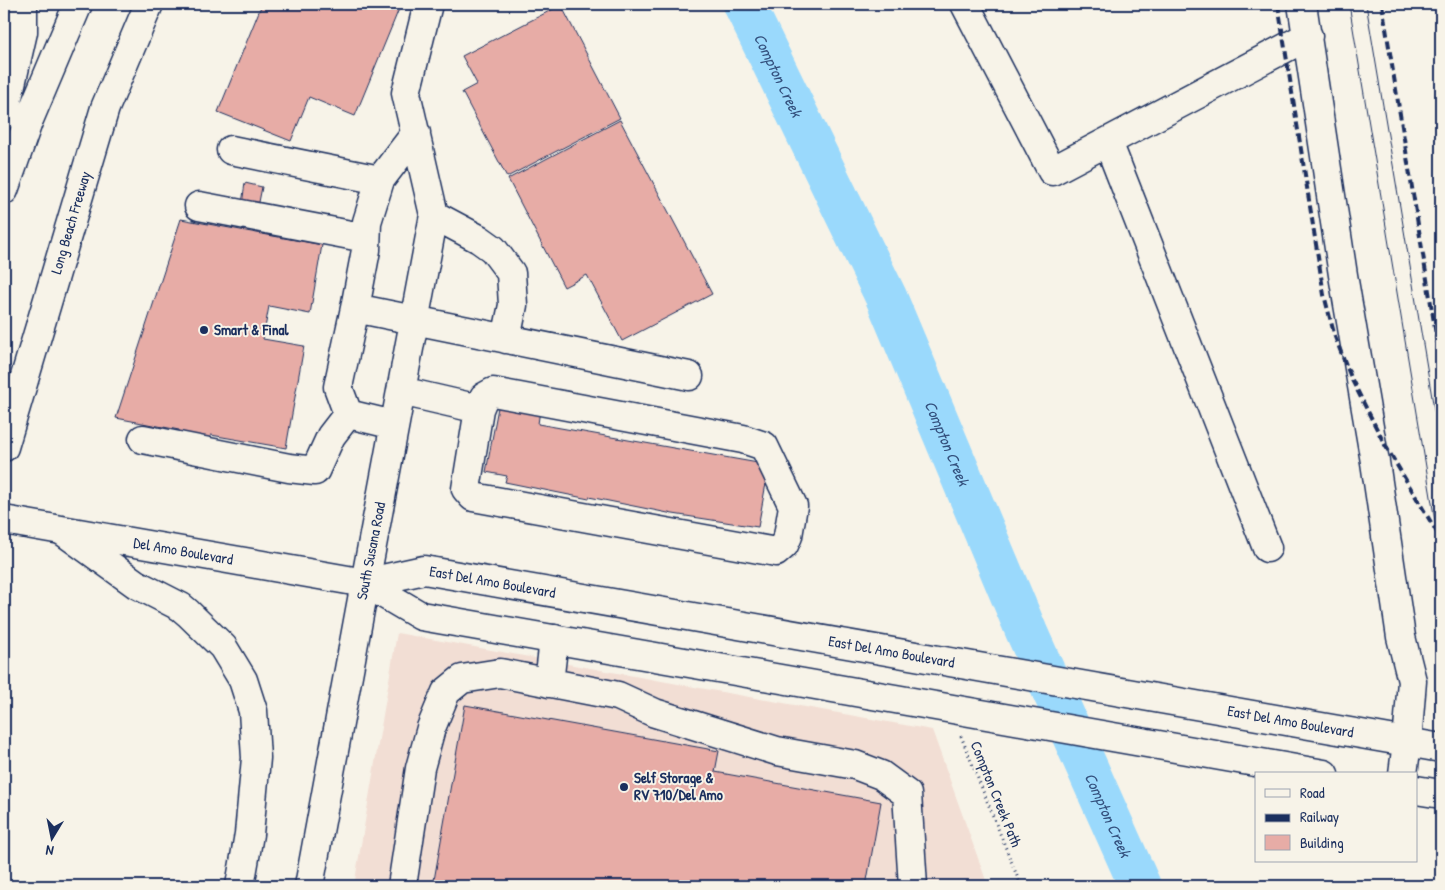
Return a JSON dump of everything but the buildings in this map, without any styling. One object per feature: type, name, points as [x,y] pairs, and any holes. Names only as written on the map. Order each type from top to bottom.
[{"type":"main road","points":[[4,114],[22,32],[23,4]]},
{"type":"main road","points":[[4,190],[28,122],[78,4]]},
{"type":"main road","name":"Long Beach Freeway","points":[[4,447],[105,108],[149,4]]},
{"type":"main road","points":[[428,4],[406,93],[434,215],[479,239],[493,249],[511,273],[513,305],[506,339]]},
{"type":"main road","points":[[965,4],[1052,171],[1308,36]]},
{"type":"main road","points":[[1302,4],[1401,637],[1412,681],[1403,772]]},
{"type":"main road","points":[[348,414],[338,388],[366,250],[367,222],[380,180],[416,133]]},
{"type":"main road","points":[[1108,142],[1267,548]]},
{"type":"main road","points":[[231,150],[380,180]]},
{"type":"main road","points":[[199,206],[366,238]]},
{"type":"main road","name":"South Susana Road","points":[[309,886],[434,215]]},
{"type":"main road","points":[[355,308],[689,376]]},
{"type":"main road","points":[[401,391],[479,409]]},
{"type":"main road","points":[[493,392],[743,439],[764,446],[793,506],[788,536],[784,545],[776,552],[473,497],[466,489],[479,409],[484,397],[493,392]]},
{"type":"main road","points":[[348,414],[394,425]]},
{"type":"main road","points":[[143,439],[315,472],[331,436],[348,414]]},
{"type":"main road","name":"Del Amo Boulevard","points":[[4,520],[64,532],[365,583]]},
{"type":"main road","points":[[64,532],[136,584],[181,607],[222,646],[243,680],[253,710],[256,758],[249,834],[240,886]]},
{"type":"main road","name":"East Del Amo Boulevard","points":[[365,583],[424,570],[1441,748]]},
{"type":"main road","points":[[365,583],[421,616],[1313,772]]},
{"type":"main road","points":[[549,683],[554,639]]},
{"type":"main road","points":[[402,886],[420,768],[431,728],[446,692],[462,679],[500,673],[618,696],[655,713],[778,751],[855,766],[882,775],[907,794],[913,886]]},
{"type":"main road","points":[[1418,790],[1441,794]]},
{"type":"path","name":"Compton Creek Path","points":[[958,709],[961,740],[1020,886]]},
{"type":"shaded area","points":[[397,633],[932,730],[988,886],[354,886]]},
{"type":"waterway","name":"Compton Creek","points":[[744,4],[886,297],[1027,633],[1140,886]]},
{"type":"tram line","points":[[1349,4],[1441,557]]},
{"type":"tram line","points":[[1366,4],[1441,451]]},
{"type":"railway","points":[[1278,4],[1324,295],[1335,337],[1352,380],[1385,445],[1441,539]]},
{"type":"railway","points":[[1382,4],[1441,365]]},
{"type":"place","name":"Smart & Final","points":[[204,330]]},
{"type":"place","name":"Self Storage & RV 710/Del Amo","points":[[624,787]]}]
